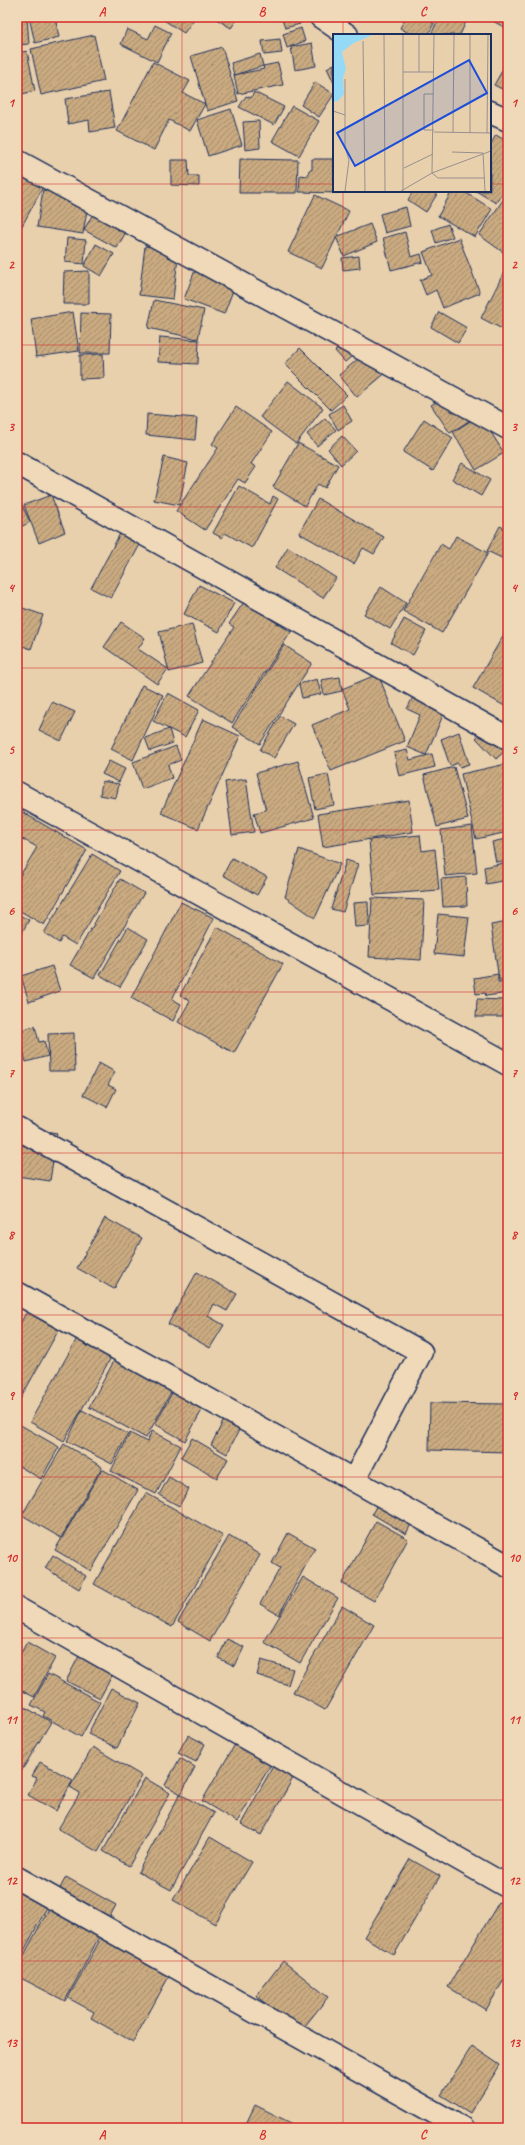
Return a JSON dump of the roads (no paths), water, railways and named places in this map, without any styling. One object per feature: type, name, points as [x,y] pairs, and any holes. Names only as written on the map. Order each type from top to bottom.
[{"type":"street","points":[[321,17],[346,34]]},
{"type":"street","points":[[491,112],[508,120]]},
{"type":"street","points":[[17,160],[508,428]]},
{"type":"street","points":[[17,463],[508,738]]},
{"type":"street","points":[[17,793],[508,1064]]},
{"type":"street","points":[[17,1128],[421,1352],[354,1480]]},
{"type":"street","points":[[17,1293],[508,1566]]},
{"type":"street","points":[[17,1608],[508,1887]]},
{"type":"street","points":[[17,1878],[462,2128]]}]
